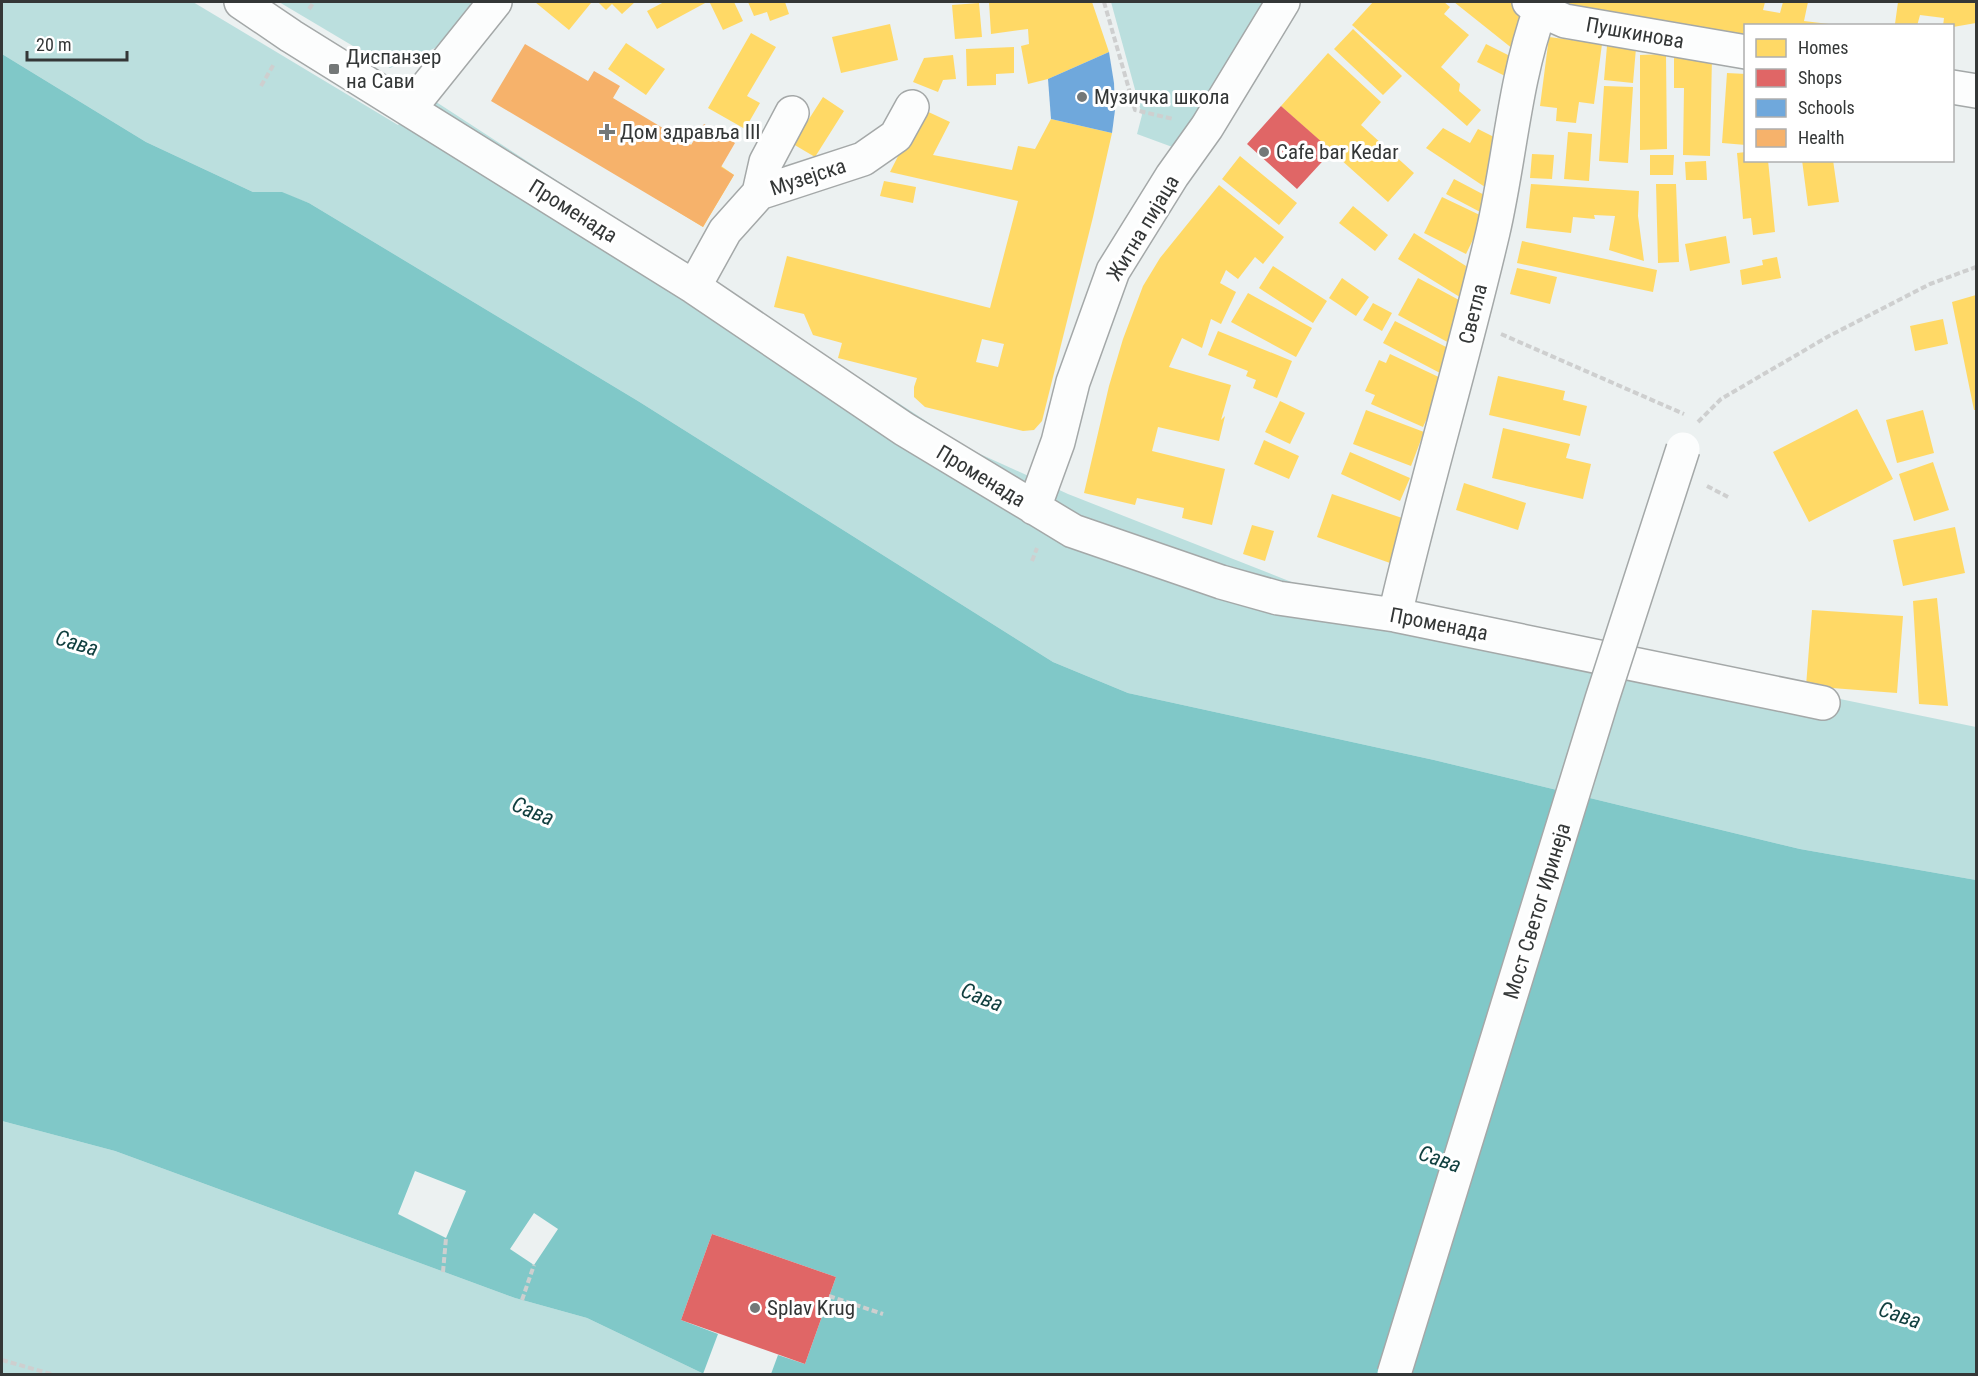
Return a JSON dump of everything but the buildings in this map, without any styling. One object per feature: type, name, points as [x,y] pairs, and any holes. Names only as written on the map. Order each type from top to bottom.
[{"type":"street","name":"Променада","points":[[241,2],[291,36],[694,287],[904,429],[1073,531],[1221,582],[1278,598],[1395,615],[1823,703]]},
{"type":"street","points":[[410,108],[495,2]]},
{"type":"street","name":"Житна пијаца","points":[[1034,508],[1058,442],[1073,382],[1113,271],[1172,176],[1207,127],[1283,2]]},
{"type":"street","name":"Пушкинова","points":[[1534,6],[1565,21],[1744,52]]},
{"type":"street","name":"Светла","points":[[1395,615],[1432,460],[1476,305],[1495,221],[1534,6]]},
{"type":"street","points":[[1954,87],[1977,91]]},
{"type":"street","name":"Музејска","points":[[694,287],[724,231],[759,193],[863,159],[896,136],[912,107]]},
{"type":"street","points":[[759,193],[766,162],[792,113]]},
{"type":"street","name":"Мост Светог Иринеја","points":[[1394,1374],[1602,699],[1691,435]]},
{"type":"path","points":[[1104,2],[1135,110],[1207,127]]},
{"type":"path","points":[[1497,332],[1691,435],[1721,399],[1829,336],[1930,284],[1977,267]]},
{"type":"path","points":[[443,1272],[446,1238]]},
{"type":"path","points":[[522,1300],[534,1265]]},
{"type":"path","points":[[829,1296],[883,1314]]},
{"type":"path","points":[[2,1360],[51,1374]]},
{"type":"shaded area","points":[[2,2],[193,2],[398,125],[427,96],[969,449],[1068,494],[1294,583],[1587,642],[1665,663],[1976,727],[1976,880],[1800,849],[1434,760],[1128,693],[1053,662],[638,401],[309,203],[282,193],[253,192],[146,142],[2,54]]},
{"type":"shaded area","points":[[279,2],[475,2],[435,48],[390,68]]},
{"type":"shaded area","points":[[1111,2],[1267,2],[1175,148],[1137,134],[1142,115]]},
{"type":"shaded area","points":[[2,1121],[115,1151],[515,1298],[587,1318],[704,1374],[2,1374]]},
{"type":"water","name":"Сава","points":[[2,54],[146,142],[253,192],[282,192],[309,203],[638,401],[1053,662],[1128,693],[1434,760],[1800,849],[1976,880],[1976,1374],[704,1374],[587,1318],[515,1298],[115,1151],[2,1121]]},
{"type":"pier","points":[[415,1171],[466,1191],[446,1238],[398,1214]]},
{"type":"pier","points":[[534,1213],[558,1229],[534,1265],[510,1249]]},
{"type":"pier","name":"Splav Krug","points":[[712,1234],[836,1277],[805,1364],[778,1355],[771,1374],[703,1374],[718,1334],[681,1320]]},
{"type":"place","name":"Диспанзер на Сави","points":[[334,69]]},
{"type":"place","name":"Музичка школа","points":[[1082,97]]},
{"type":"place","name":"Дом здравља III","points":[[607,132]]},
{"type":"place","name":"Cafe bar Kedar","points":[[1264,152]]},
{"type":"place","name":"Splav Krug","points":[[755,1308]]}]
